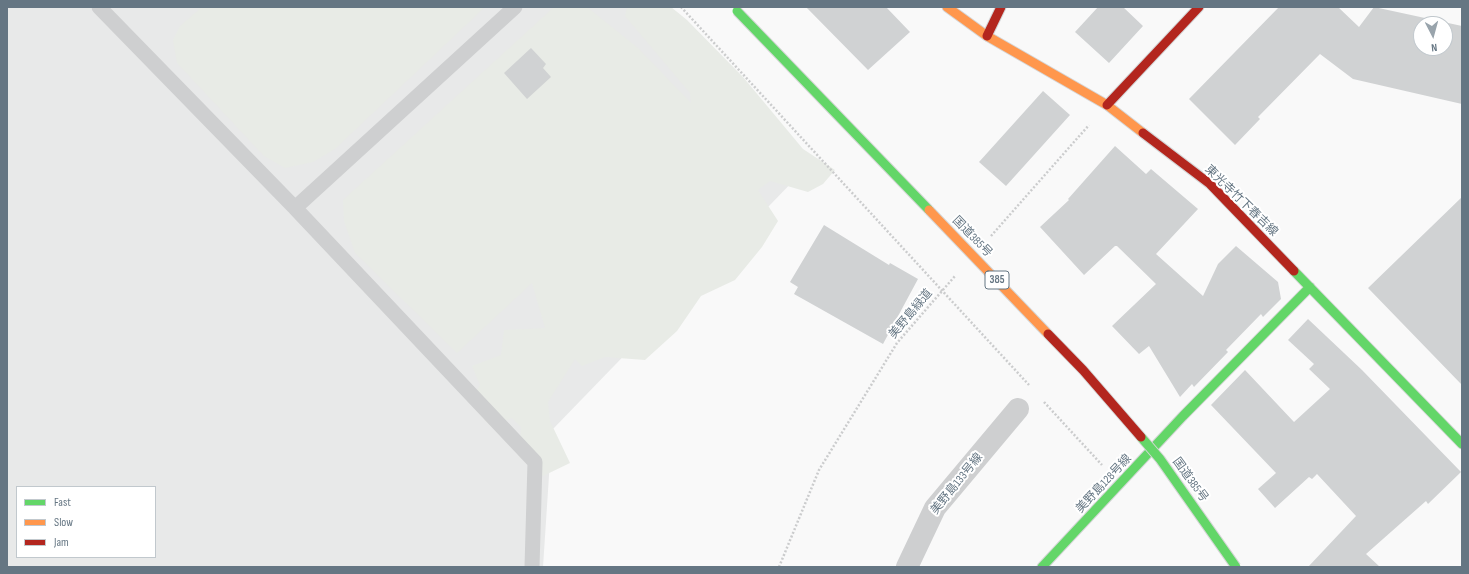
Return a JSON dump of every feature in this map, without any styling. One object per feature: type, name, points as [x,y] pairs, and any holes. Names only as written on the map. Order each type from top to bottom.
[{"type":"main road","name":"東光寺竹下春吉線","points":[[946,7],[987,36],[1107,105],[1210,184],[1462,444]]},
{"type":"main road","points":[[987,36],[1001,7]]},
{"type":"main road","points":[[1107,105],[1197,9]]},
{"type":"main road","name":"国道385号","points":[[737,11],[1083,370],[1160,459],[1236,567]]},
{"type":"main road","name":"美野島128号線","points":[[1042,567],[1183,416],[1310,287]]},
{"type":"street","name":"美野島133号線","points":[[907,567],[935,508],[1018,409]]},
{"type":"lane","points":[[99,7],[296,208],[535,462],[532,567]]},
{"type":"lane","points":[[296,208],[515,7]]},
{"type":"path","points":[[681,7],[1034,390]]},
{"type":"path","points":[[986,242],[1107,105]]},
{"type":"path","name":"美野島緑道","points":[[779,567],[820,470],[897,343],[959,272]]},
{"type":"path","points":[[1040,396],[1120,485]]},
{"type":"shaded area","points":[[7,7],[637,7],[800,174],[552,430],[543,567],[7,567]]},
{"type":"shaded area","points":[[202,7],[485,7],[335,149],[313,162],[285,168],[264,156],[177,63],[173,40],[180,26]]},
{"type":"shaded area","points":[[554,7],[587,7],[638,48],[691,103],[690,93],[625,16],[627,7],[671,7],[687,20],[743,77],[803,149],[835,170],[823,184],[808,192],[770,181],[758,190],[778,221],[762,247],[735,280],[701,296],[677,331],[645,360],[605,357],[582,366],[575,359],[548,402],[550,421],[570,463],[543,476],[519,457],[521,427],[512,418],[491,427],[469,402],[480,385],[472,366],[501,355],[504,330],[545,328],[532,283],[457,353],[355,253],[344,221],[343,200]]},
{"type":"building","points":[[806,7],[886,7],[910,32],[868,70]]},
{"type":"building","points":[[1098,7],[1123,7],[1143,26],[1109,63],[1075,32]]},
{"type":"building","points":[[1279,7],[1338,7],[1359,27],[1374,7],[1416,16],[1413,16],[1413,56],[1453,56],[1453,24],[1462,26],[1462,104],[1353,79],[1320,54],[1258,117],[1260,119],[1235,145],[1189,99]]},
{"type":"building","points":[[531,48],[546,64],[543,68],[551,77],[527,99],[504,73]]},
{"type":"building","points":[[1043,91],[1070,115],[1006,186],[979,162]]},
{"type":"building","points":[[1115,146],[1146,174],[1151,169],[1198,209],[1156,254],[1203,296],[1218,264],[1236,246],[1278,282],[1281,299],[1263,317],[1261,314],[1226,350],[1228,352],[1194,387],[1192,384],[1180,397],[1149,346],[1139,354],[1112,326],[1156,284],[1117,246],[1115,246],[1084,275],[1040,227],[1069,200],[1068,199]]},
{"type":"building","points":[[1462,197],[1462,385],[1368,288]]},
{"type":"building","points":[[824,225],[889,265],[890,263],[918,279],[883,344],[794,294],[798,287],[790,282]]},
{"type":"building","points":[[1308,319],[1362,370],[1461,472],[1428,504],[1426,501],[1366,554],[1380,567],[1308,567],[1356,516],[1317,474],[1312,479],[1309,477],[1275,508],[1258,489],[1276,473],[1211,405],[1245,370],[1294,422],[1330,389],[1309,369],[1314,364],[1288,340]]},
{"type":"traffic: fast","points":[[737,11],[929,210]]},
{"type":"traffic: fast","points":[[1294,271],[1462,444]]},
{"type":"traffic: fast","points":[[1042,567],[1183,416],[1310,287]]},
{"type":"traffic: fast","points":[[1141,437],[1160,459],[1236,567]]},
{"type":"traffic: slow","points":[[947,7],[987,36],[1107,105],[1143,133]]},
{"type":"traffic: slow","points":[[929,210],[1048,334]]},
{"type":"traffic: jam","points":[[987,36],[1001,7]]},
{"type":"traffic: jam","points":[[1107,105],[1199,7]]},
{"type":"traffic: jam","points":[[1143,133],[1210,184],[1294,271]]},
{"type":"traffic: jam","points":[[1048,334],[1083,370],[1141,437]]}]
